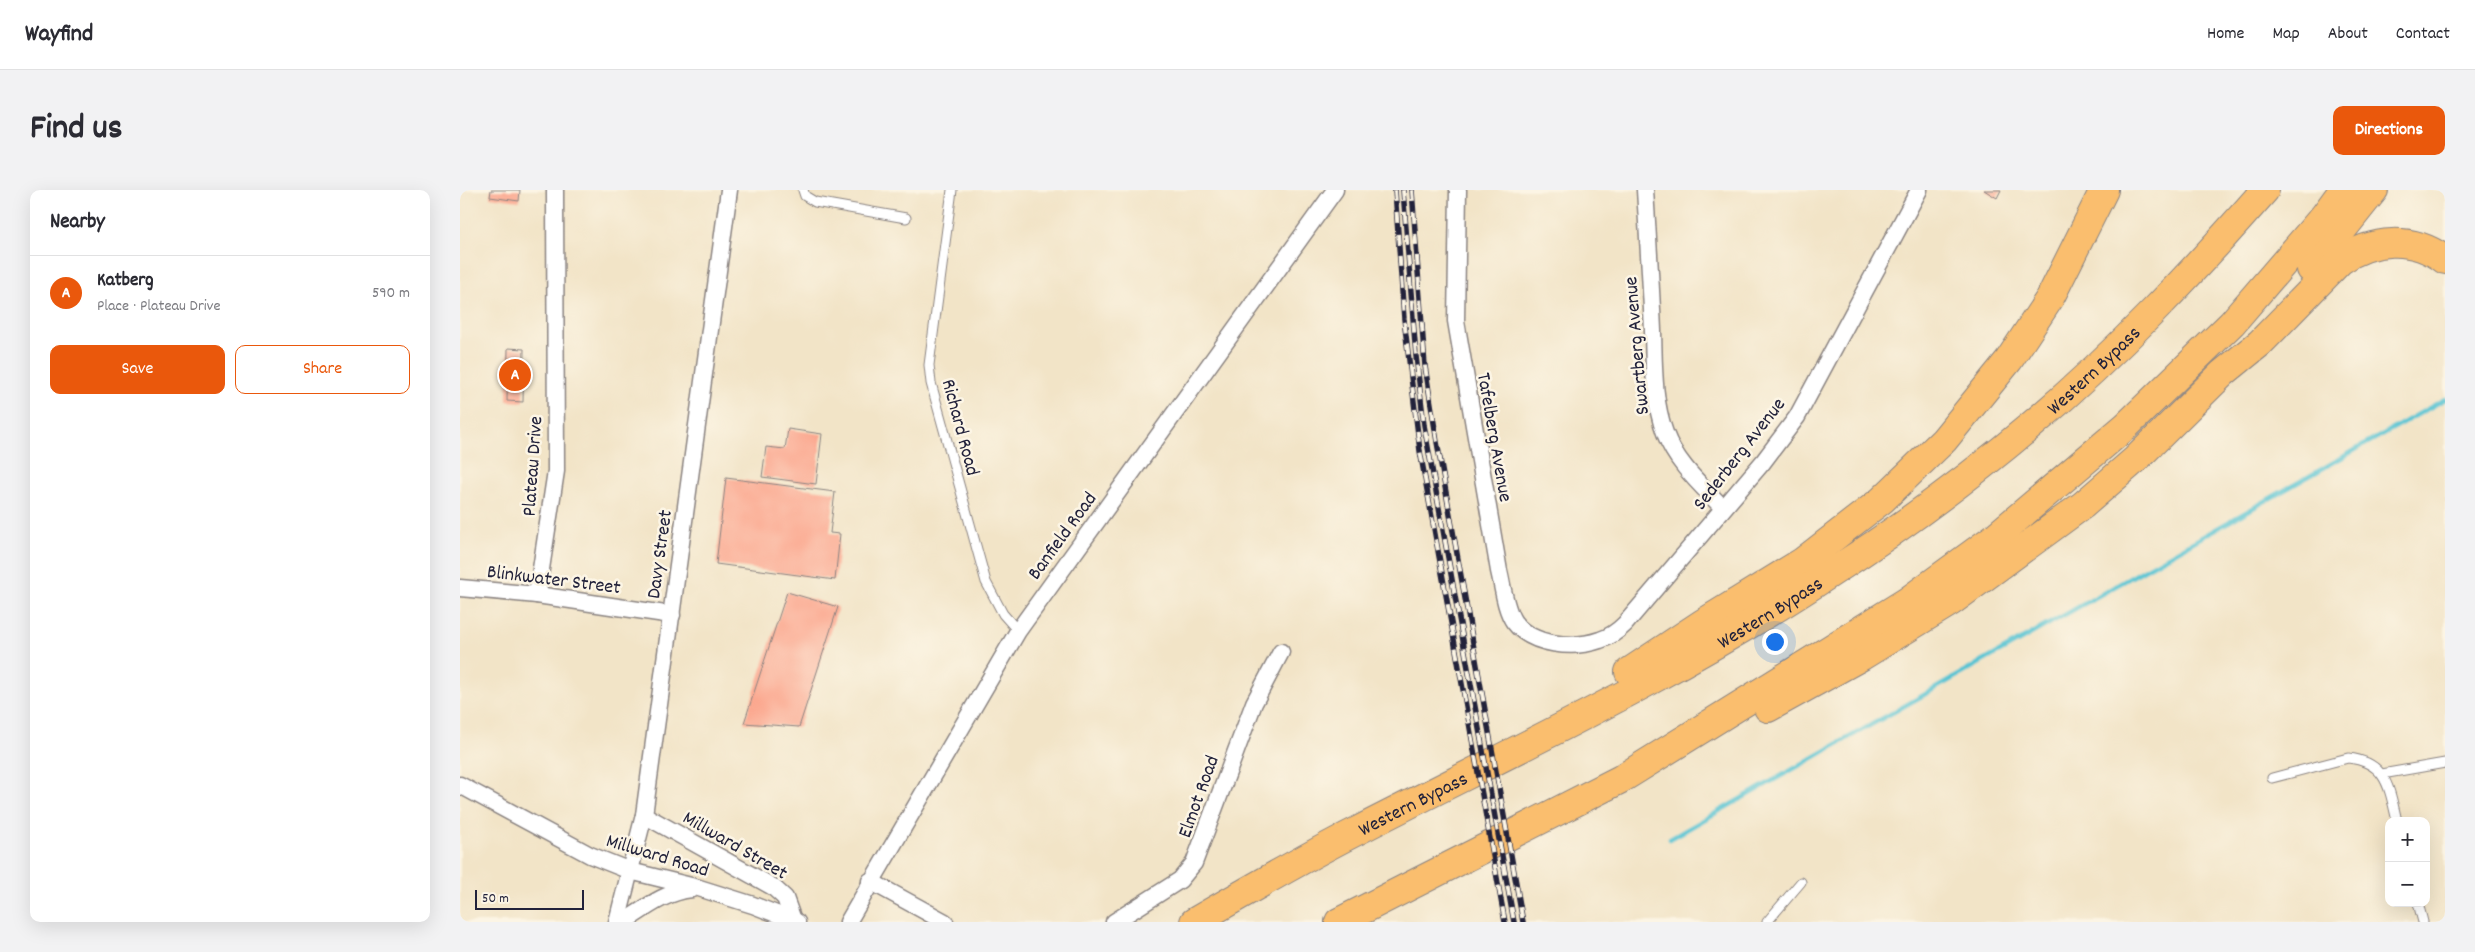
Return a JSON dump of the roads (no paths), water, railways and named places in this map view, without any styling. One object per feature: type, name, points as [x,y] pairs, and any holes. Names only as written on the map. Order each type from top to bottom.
[{"type":"highway","points":[[1507,754],[1703,622],[1802,562],[1882,500],[1908,476],[1944,440],[2009,360],[2050,298],[2104,190]]},
{"type":"highway","name":"Western Bypass","points":[[1194,922],[1352,833],[1507,754],[1736,631],[1826,577],[1899,528],[1972,474],[2036,422],[2094,369],[2185,280],[2265,190]]},
{"type":"highway","points":[[1621,779],[1906,602],[1995,537],[2126,426],[2232,323],[2324,216],[2343,190]]},
{"type":"highway","points":[[1339,922],[1621,779],[1702,745],[1854,660],[1952,601],[2083,505],[2176,421],[2223,373],[2346,228],[2374,190]]},
{"type":"highway","points":[[2223,373],[2260,343],[2340,261],[2350,254],[2370,245],[2391,242],[2419,246],[2445,260]]},
{"type":"street","name":"Plateau Drive","points":[[537,595],[556,471],[555,190]]},
{"type":"street","name":"Davy Street","points":[[617,922],[644,815],[729,190]]},
{"type":"street","name":"Banfield Road","points":[[848,922],[870,881],[1018,631],[1336,190]]},
{"type":"street","name":"Tafelberg Avenue","points":[[1458,190],[1456,321],[1465,383],[1503,587],[1512,618],[1527,634],[1549,642],[1574,645]]},
{"type":"street","name":"Swartberg Avenue","points":[[1645,190],[1655,385],[1665,434],[1690,475],[1723,508]]},
{"type":"street","name":"Sederberg Avenue","points":[[1574,645],[1601,640],[1620,628],[1763,462],[1797,417],[1918,190]]},
{"type":"street","name":"Blinkwater Street","points":[[460,588],[537,595],[672,614]]},
{"type":"street","name":"Elmot Road","points":[[1114,922],[1180,880],[1194,863],[1254,703],[1281,652]]},
{"type":"street","name":"Millward Road","points":[[460,785],[590,855],[630,871],[699,888],[795,921]]},
{"type":"street","name":"Millward Street","points":[[644,815],[763,882],[785,898],[795,921]]},
{"type":"street","points":[[870,881],[945,922]]},
{"type":"street","points":[[624,922],[670,893],[699,888]]},
{"type":"lane","points":[[803,190],[805,196],[815,202],[906,218]]},
{"type":"lane","name":"Richard Road","points":[[952,190],[929,365],[931,383],[986,582],[1003,614],[1018,631]]},
{"type":"lane","points":[[2272,778],[2348,758],[2359,759],[2372,765],[2382,774],[2388,786],[2396,817]]},
{"type":"lane","points":[[2382,774],[2445,763]]},
{"type":"lane","points":[[1767,922],[1801,882]]},
{"type":"lane","points":[[2419,907],[2423,922]]},
{"type":"waterway","points":[[1670,839],[2445,399]]},
{"type":"railway","points":[[1395,190],[1404,319],[1420,451],[1505,922]]},
{"type":"railway","points":[[1403,190],[1416,356],[1424,425],[1514,922]]},
{"type":"railway","points":[[1412,190],[1425,366],[1523,922]]},
{"type":"place","name":"Katberg","points":[[515,375]]}]
